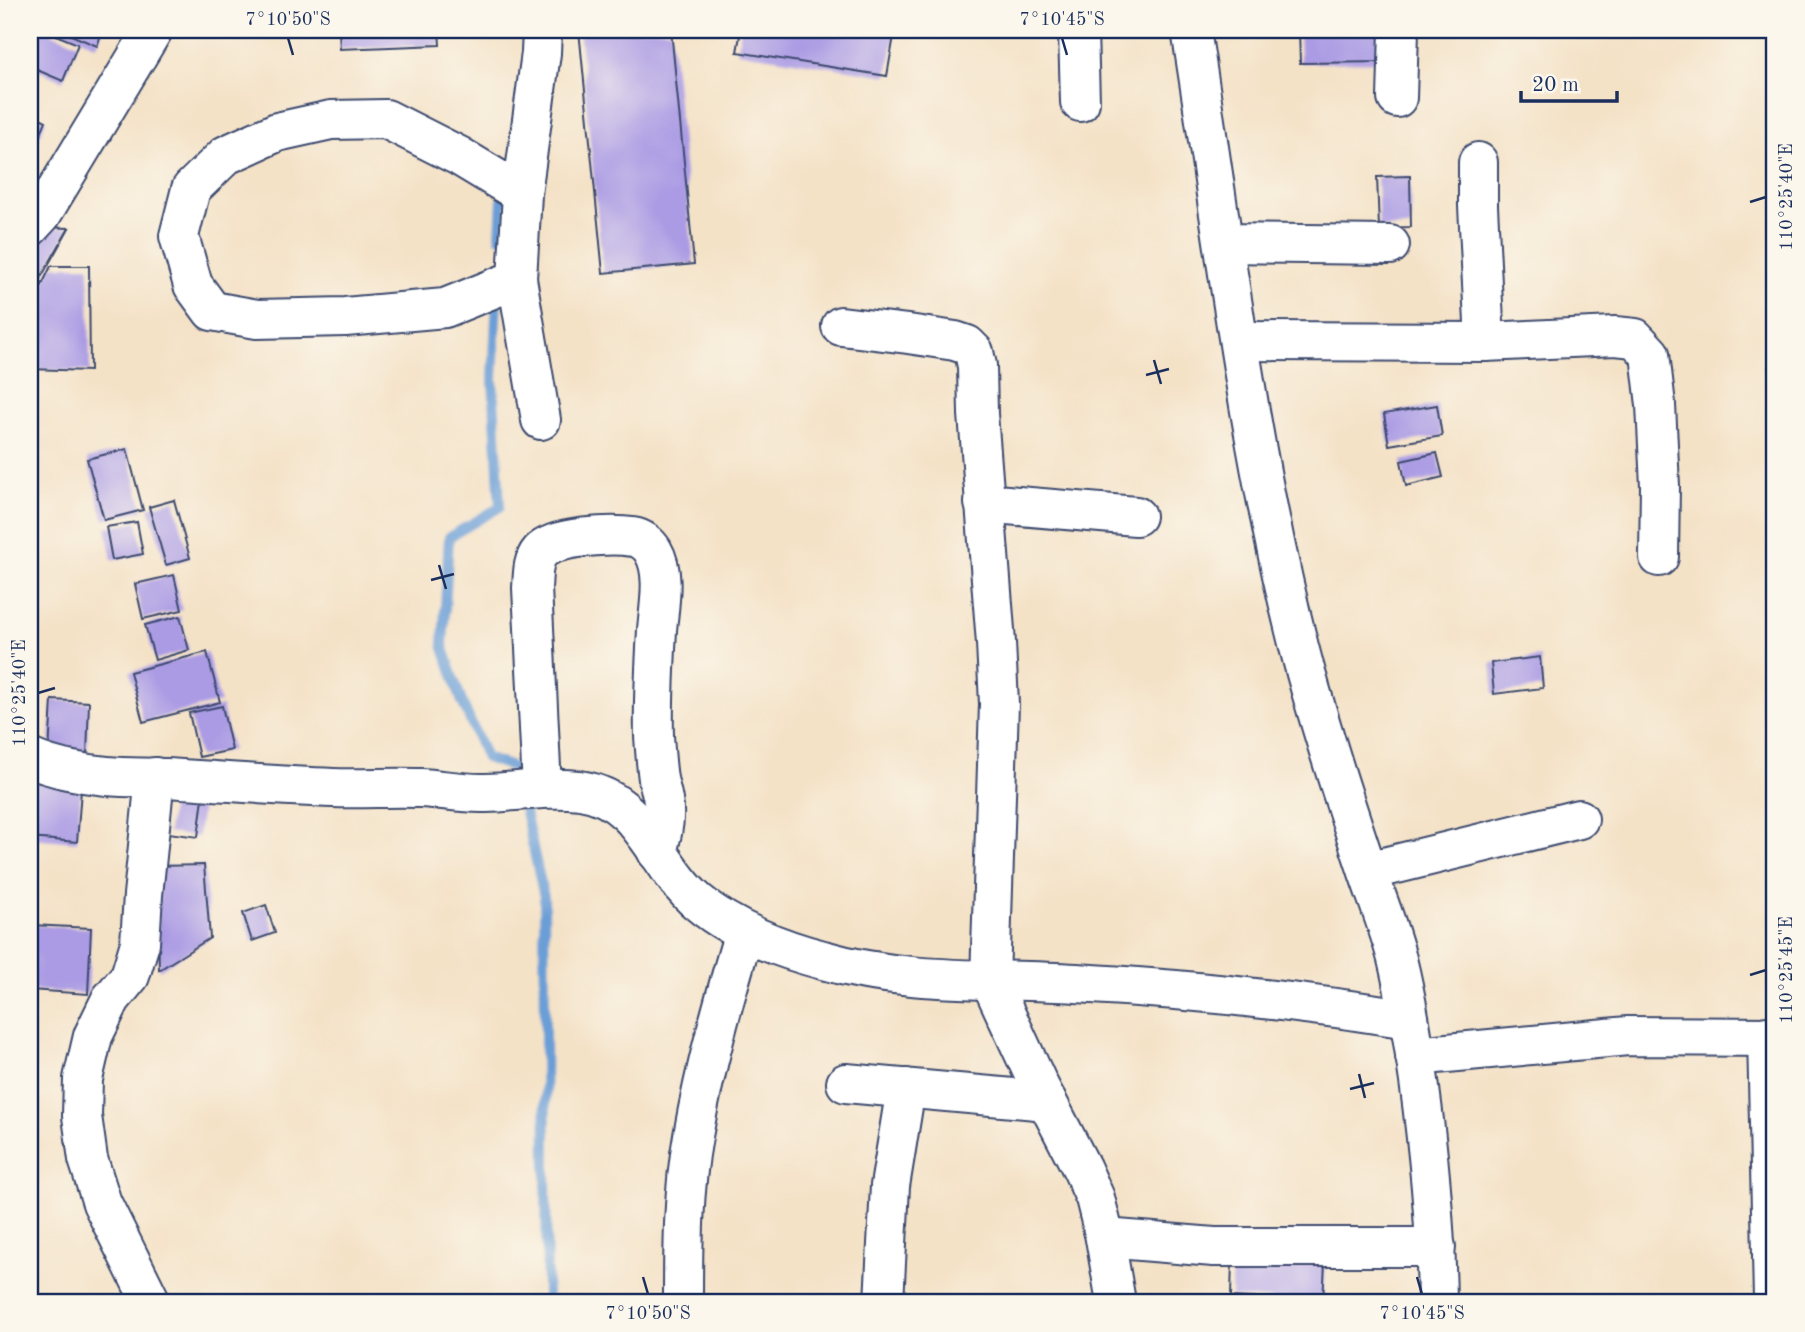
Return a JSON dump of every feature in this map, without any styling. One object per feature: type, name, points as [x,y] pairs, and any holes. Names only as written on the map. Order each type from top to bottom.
[{"type":"street","points":[[30,227],[42,214],[153,30]]},
{"type":"street","points":[[541,420],[517,279],[522,194],[542,30]]},
{"type":"street","points":[[1078,30],[1080,102]]},
{"type":"street","points":[[1191,30],[1239,341],[1272,524],[1296,636],[1315,708],[1391,935],[1398,965],[1412,1038],[1430,1170],[1437,1302]]},
{"type":"street","points":[[1397,98],[1399,30]]},
{"type":"street","points":[[517,279],[445,308],[345,317],[257,319],[212,311],[193,285],[179,236],[191,189],[226,155],[277,132],[331,120],[386,119],[459,156],[522,194]]},
{"type":"street","points":[[1478,162],[1485,342]]},
{"type":"street","points":[[1224,243],[1390,245]]},
{"type":"street","points":[[841,326],[955,341],[967,345],[974,352],[999,704],[989,980],[1095,1198],[1116,1302]]},
{"type":"street","points":[[1239,341],[1485,342],[1615,336],[1635,338],[1650,354],[1656,405],[1660,486],[1658,557]]},
{"type":"street","points":[[984,503],[1136,516]]},
{"type":"street","points":[[537,789],[532,588],[534,565],[540,552],[565,540],[634,537],[645,541],[658,561],[660,581],[654,683],[654,738],[664,809],[657,852]]},
{"type":"street","points":[[30,758],[46,765],[107,776],[333,788],[421,788],[482,793],[537,789],[582,790],[604,797],[633,817],[681,884],[698,902],[744,932],[822,960],[855,968],[903,975],[1126,985],[1319,1005],[1412,1038],[1771,1037],[1775,1302]]},
{"type":"street","points":[[151,1302],[102,1203],[88,1158],[82,1116],[83,1079],[93,1036],[111,999],[130,976],[140,943],[142,895],[155,777]]},
{"type":"street","points":[[1368,871],[1579,819]]},
{"type":"street","points":[[683,1302],[685,1208],[692,1138],[704,1079],[744,932]]},
{"type":"street","points":[[846,1083],[1046,1101]]},
{"type":"street","points":[[884,1302],[890,1186],[906,1088]]},
{"type":"street","points":[[1105,1238],[1214,1247],[1436,1247]]},
{"type":"building","points":[[30,30],[44,30],[78,44],[63,81],[30,67]]},
{"type":"building","points":[[59,30],[103,30],[97,46]]},
{"type":"building","points":[[339,30],[439,30],[440,45],[340,49]]},
{"type":"building","points":[[579,30],[671,30],[694,264],[603,273]]},
{"type":"building","points":[[741,30],[895,30],[887,76],[737,52]]},
{"type":"building","points":[[1299,30],[1387,30],[1388,62],[1300,63]]},
{"type":"building","points":[[30,113],[46,121],[34,150],[30,149]]},
{"type":"building","points":[[1410,176],[1411,227],[1379,228],[1377,177]]},
{"type":"building","points":[[41,227],[69,228],[30,297],[30,242]]},
{"type":"building","points":[[51,266],[89,266],[90,371],[30,369],[30,310]]},
{"type":"building","points":[[1775,317],[1775,413],[1773,413],[1766,318]]},
{"type":"building","points":[[1437,405],[1442,436],[1389,445],[1384,414]]},
{"type":"building","points":[[127,449],[143,510],[104,520],[87,459]]},
{"type":"building","points":[[1437,453],[1443,477],[1406,486],[1401,461]]},
{"type":"building","points":[[174,500],[190,558],[166,565],[149,507]]},
{"type":"building","points":[[137,522],[143,554],[112,560],[106,527]]},
{"type":"building","points":[[174,575],[182,610],[143,619],[135,584]]},
{"type":"building","points":[[180,616],[189,650],[155,660],[145,625]]},
{"type":"building","points":[[207,652],[220,702],[143,722],[130,672]]},
{"type":"building","points":[[1540,657],[1543,688],[1494,694],[1491,663]]},
{"type":"building","points":[[52,700],[89,702],[87,755],[49,753]]},
{"type":"building","points":[[222,706],[232,750],[199,757],[189,713]]},
{"type":"building","points":[[30,773],[82,777],[77,842],[30,838]]},
{"type":"building","points":[[173,794],[203,798],[198,837],[168,833]]},
{"type":"building","points":[[204,865],[210,938],[159,970],[157,866]]},
{"type":"building","points":[[266,905],[275,933],[252,941],[243,913]]},
{"type":"building","points":[[31,925],[91,928],[88,994],[30,990]]},
{"type":"building","points":[[1232,1258],[1325,1263],[1323,1302],[1231,1297]]},
{"type":"waterway","points":[[500,238],[502,200]]},
{"type":"waterway","points":[[497,298],[493,379],[500,507],[449,537],[443,645],[461,699],[486,758],[515,768],[519,783]]},
{"type":"waterway","points":[[522,798],[544,897],[547,1302]]}]
